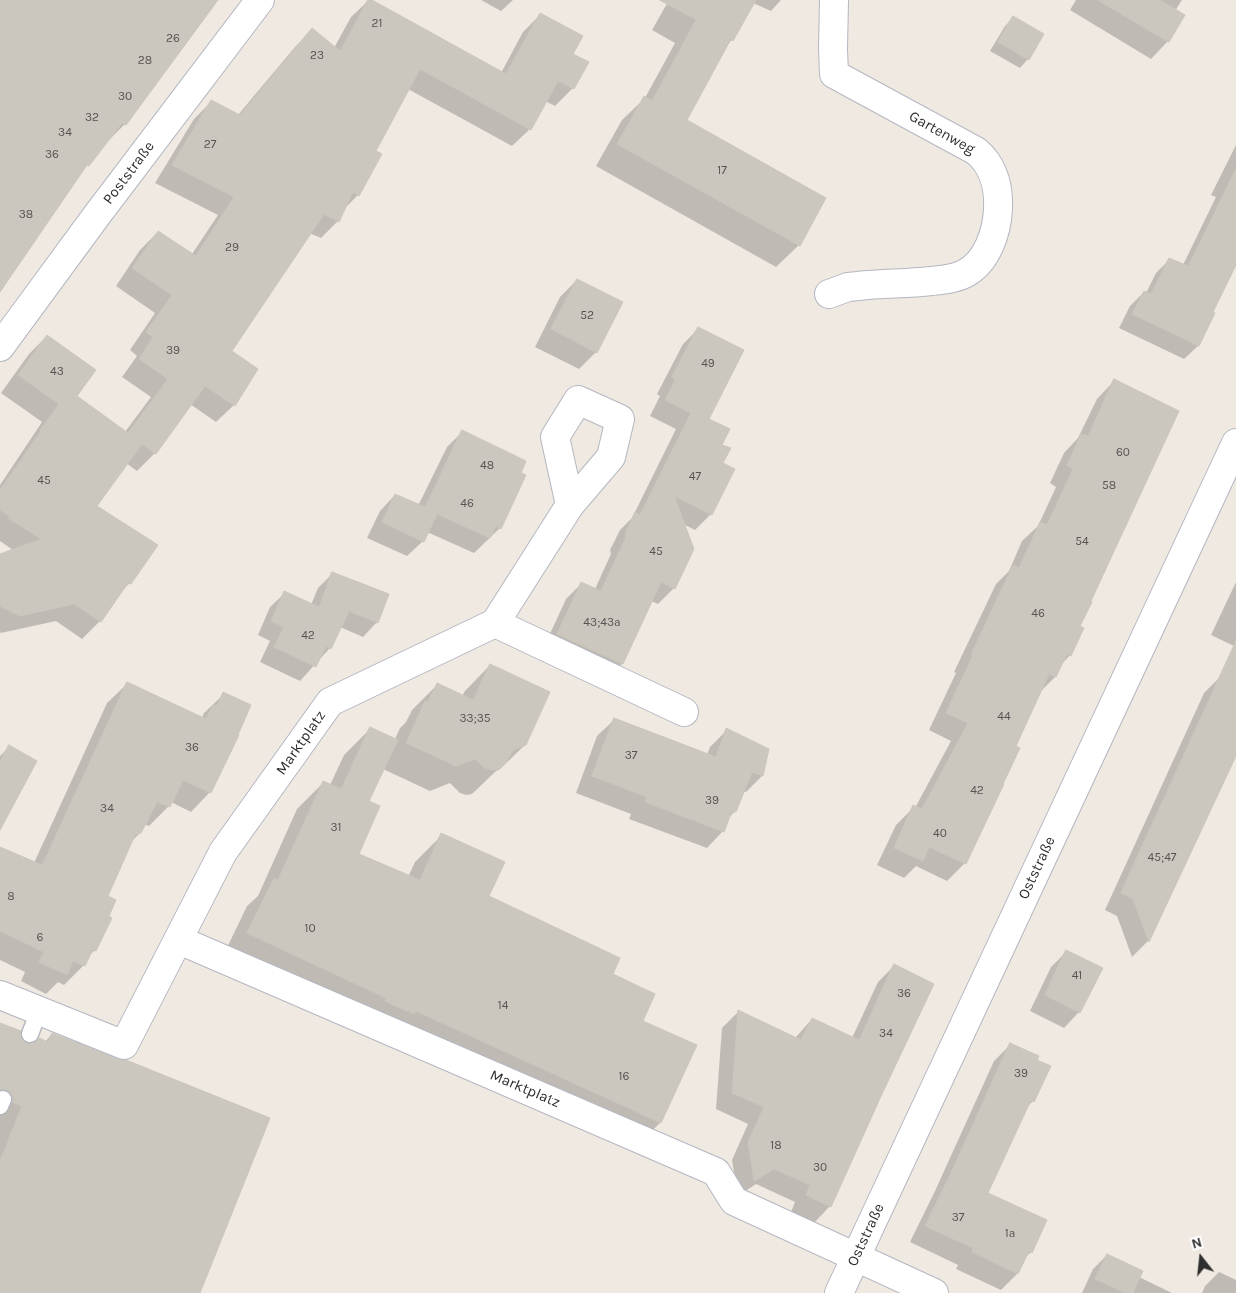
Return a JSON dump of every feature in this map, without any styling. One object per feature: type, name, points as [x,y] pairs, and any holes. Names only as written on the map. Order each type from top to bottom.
[{"type":"street","name":"Poststraße","points":[[0,347],[97,215],[260,0]]},
{"type":"street","name":"Gartenweg","points":[[829,294],[858,286],[944,280],[971,270],[988,247],[996,226],[998,203],[998,189],[993,172],[984,157],[976,150],[834,74],[834,0]]},
{"type":"street","name":"Oststraße","points":[[839,1293],[1236,443]]},
{"type":"street","points":[[570,505],[495,623],[684,712]]},
{"type":"street","name":"Marktplatz","points":[[0,995],[34,1023],[124,1045],[223,852],[330,702],[495,623]]},
{"type":"street","name":"Marktplatz","points":[[179,940],[716,1172],[734,1201],[934,1293]]},
{"type":"building","points":[[0,0],[218,0],[126,125],[122,123],[89,166],[87,165],[0,292]]},
{"type":"building","points":[[368,0],[372,0],[506,74],[540,13],[583,36],[573,54],[589,62],[574,89],[558,81],[531,130],[420,69],[376,151],[382,154],[359,196],[353,192],[339,222],[324,214],[232,351],[258,369],[235,406],[205,386],[156,454],[142,444],[97,506],[158,545],[131,584],[128,583],[101,622],[74,604],[20,616],[0,606],[0,554],[41,539],[8,518],[9,516],[0,510],[0,490],[59,404],[18,375],[47,335],[96,370],[77,396],[128,433],[168,379],[139,359],[153,337],[146,332],[172,295],[132,268],[158,231],[196,256],[234,197],[172,165],[211,100],[240,115],[312,28],[340,51]]},
{"type":"building","points":[[660,0],[756,0],[733,41],[731,39],[687,120],[826,198],[800,246],[617,144],[644,96],[652,101],[696,20]]},
{"type":"building","points":[[1098,0],[1160,0],[1185,15],[1169,42]]},
{"type":"building","points":[[1013,16],[1044,34],[1029,60],[998,42]]},
{"type":"building","points":[[1236,169],[1236,265],[1199,346],[1132,314],[1144,291],[1151,294],[1169,258],[1188,266]]},
{"type":"building","points":[[577,279],[623,302],[597,353],[551,329]]},
{"type":"building","points":[[698,327],[744,350],[709,419],[730,429],[722,445],[731,448],[723,463],[735,469],[712,515],[674,496],[694,549],[675,589],[661,582],[623,664],[557,634],[581,582],[601,591],[626,537],[625,534],[635,512],[640,515],[691,413],[665,400],[675,380],[672,377]]},
{"type":"building","points":[[1114,379],[1179,411],[1091,601],[1080,626],[1084,628],[1071,656],[1067,654],[1056,677],[1049,674],[1016,746],[1020,748],[966,864],[929,847],[923,861],[894,848],[913,805],[922,809],[968,723],[946,713],[1013,565],[1019,568],[1040,522],[1047,525],[1073,469],[1067,465],[1081,434],[1088,436]]},
{"type":"building","points":[[462,430],[526,461],[521,473],[526,475],[501,529],[496,526],[490,538],[437,514],[424,542],[382,522],[395,494],[425,507]]},
{"type":"building","points":[[332,572],[389,594],[378,623],[349,611],[331,649],[326,646],[316,667],[274,647],[284,627],[271,621],[284,591],[319,607]]},
{"type":"building","points":[[1236,641],[1236,756],[1149,942],[1133,899],[1121,893]]},
{"type":"building","points":[[490,664],[550,692],[526,745],[513,750],[505,764],[499,769],[492,770],[485,768],[475,759],[456,766],[406,743],[425,701],[428,702],[437,683],[473,700]]},
{"type":"building","points":[[127,682],[206,719],[213,705],[217,706],[223,692],[251,705],[211,793],[183,780],[170,807],[157,802],[141,833],[135,835],[108,896],[116,900],[109,916],[112,918],[96,951],[93,949],[85,966],[73,961],[67,975],[39,962],[44,952],[0,931],[0,847],[42,865]]},
{"type":"building","points":[[614,718],[716,757],[726,728],[769,749],[763,776],[752,772],[736,812],[732,811],[724,832],[645,802],[647,797],[592,776]]},
{"type":"building","points":[[370,727],[398,740],[369,801],[380,806],[359,854],[420,880],[441,833],[505,862],[489,896],[620,958],[613,974],[655,994],[643,1021],[697,1045],[661,1123],[416,1011],[414,1014],[385,1001],[386,998],[247,933],[274,878],[278,880],[323,781],[341,789]]},
{"type":"building","points":[[9,745],[37,761],[0,830],[0,762]]},
{"type":"building","points":[[1066,950],[1103,968],[1080,1013],[1045,995]]},
{"type":"building","points":[[894,964],[934,984],[831,1207],[806,1195],[810,1185],[774,1169],[754,1181],[748,1142],[764,1107],[732,1093],[738,1010],[801,1040],[812,1018],[859,1040]]},
{"type":"building","points":[[0,1023],[21,1031],[22,1040],[27,1043],[32,1044],[39,1038],[48,1042],[52,1033],[118,1059],[126,1060],[270,1118],[200,1293],[0,1293],[0,1161],[22,1106],[12,1102],[13,1097],[7,1090],[0,1090]]},
{"type":"building","points":[[1010,1043],[1039,1056],[1037,1060],[1051,1066],[1034,1102],[1031,1100],[988,1193],[1047,1220],[1032,1253],[1029,1251],[1018,1274],[972,1252],[973,1248],[925,1226]]},
{"type":"building","points":[[1107,1254],[1143,1271],[1133,1293],[1125,1293],[1095,1279]]}]
